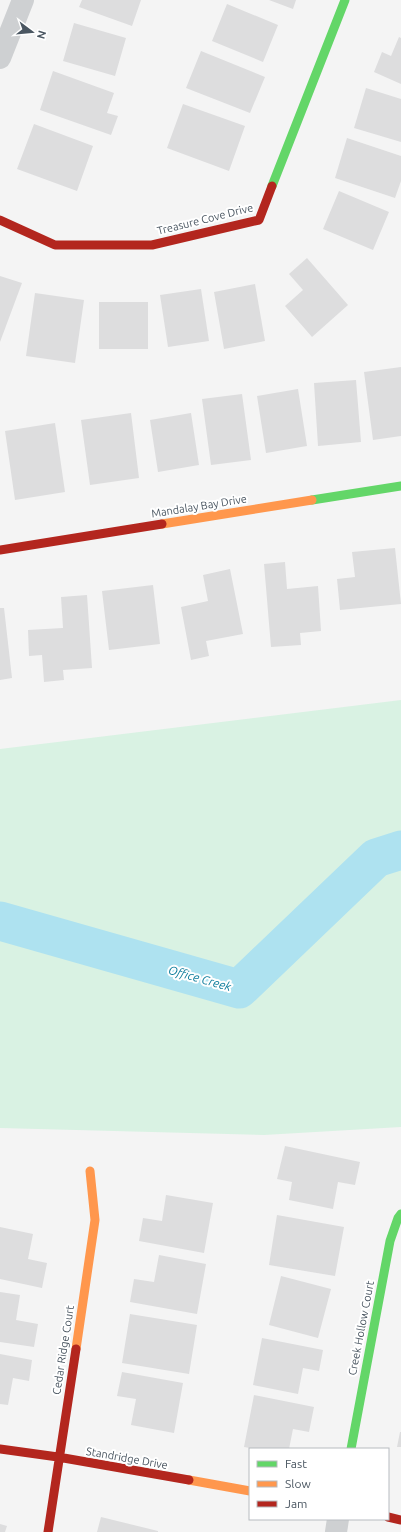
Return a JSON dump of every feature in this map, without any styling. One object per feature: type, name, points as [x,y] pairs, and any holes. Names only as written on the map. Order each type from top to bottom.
[{"type":"street","points":[[0,58],[23,0]]},
{"type":"street","name":"Treasure Cove Drive","points":[[0,220],[55,245],[152,245],[259,220],[345,0]]},
{"type":"street","name":"Mandalay Bay Drive","points":[[0,550],[401,486]]},
{"type":"street","name":"Cedar Ridge Court","points":[[48,1532],[58,1457],[95,1220],[90,1171]]},
{"type":"street","name":"Creek Hollow Court","points":[[351,1448],[390,1241],[398,1218],[401,1214]]},
{"type":"street","name":"Standridge Drive","points":[[0,1450],[58,1457],[249,1492]]},
{"type":"street","points":[[389,1517],[401,1520]]},
{"type":"street","points":[[336,1532],[338,1520]]},
{"type":"green space","points":[[401,700],[401,1127],[264,1135],[0,1128],[0,749]]},
{"type":"building","points":[[82,0],[141,0],[132,26],[79,7]]},
{"type":"building","points":[[269,0],[296,0],[293,9]]},
{"type":"building","points":[[227,4],[278,25],[263,62],[212,41]]},
{"type":"building","points":[[74,23],[126,38],[115,76],[63,61]]},
{"type":"building","points":[[399,37],[401,38],[401,84],[374,72],[382,52],[391,56]]},
{"type":"building","points":[[201,51],[265,77],[250,113],[186,88]]},
{"type":"building","points":[[53,71],[114,93],[107,113],[118,116],[111,135],[40,110]]},
{"type":"building","points":[[366,88],[401,99],[401,142],[354,128]]},
{"type":"building","points":[[183,104],[245,126],[229,171],[167,148]]},
{"type":"building","points":[[34,124],[93,146],[77,191],[17,169]]},
{"type":"building","points":[[347,138],[401,156],[401,181],[395,198],[335,178]]},
{"type":"building","points":[[339,191],[389,212],[373,250],[323,229]]},
{"type":"building","points":[[307,258],[348,305],[312,337],[285,306],[303,290],[289,274]]},
{"type":"building","points":[[0,276],[22,283],[0,342]]},
{"type":"building","points":[[255,284],[265,341],[224,349],[214,292]]},
{"type":"building","points":[[201,289],[209,341],[168,347],[160,295]]},
{"type":"building","points":[[35,293],[84,300],[75,363],[26,356]]},
{"type":"building","points":[[99,302],[148,302],[148,349],[99,349]]},
{"type":"building","points":[[401,367],[401,436],[373,440],[364,372]]},
{"type":"building","points":[[356,380],[361,442],[318,446],[314,383]]},
{"type":"building","points":[[298,389],[307,446],[266,453],[257,396]]},
{"type":"building","points":[[242,394],[251,460],[211,465],[202,399]]},
{"type":"building","points":[[131,413],[139,478],[90,485],[81,420]]},
{"type":"building","points":[[191,413],[199,465],[158,472],[150,420]]},
{"type":"building","points":[[55,423],[65,492],[15,500],[5,431]]},
{"type":"building","points":[[395,548],[401,604],[340,610],[337,579],[355,577],[352,552]]},
{"type":"building","points":[[285,562],[287,589],[318,586],[321,631],[300,633],[301,645],[271,647],[264,564]]},
{"type":"building","points":[[230,569],[243,634],[206,641],[209,656],[191,660],[181,607],[208,601],[203,575]]},
{"type":"building","points":[[153,585],[160,644],[109,650],[102,591]]},
{"type":"building","points":[[87,595],[92,668],[63,670],[64,680],[44,682],[42,655],[29,656],[28,630],[63,628],[61,597]]},
{"type":"building","points":[[0,608],[4,608],[12,678],[0,680]]},
{"type":"building","points":[[285,1146],[360,1162],[355,1185],[338,1182],[333,1209],[289,1200],[292,1182],[277,1179]]},
{"type":"building","points":[[166,1195],[213,1203],[204,1253],[139,1241],[143,1218],[162,1221]]},
{"type":"building","points":[[277,1215],[344,1227],[335,1276],[269,1265]]},
{"type":"building","points":[[0,1227],[33,1234],[28,1259],[47,1263],[42,1288],[0,1279]]},
{"type":"building","points":[[159,1255],[206,1264],[197,1314],[130,1302],[134,1279],[154,1282]]},
{"type":"building","points":[[281,1276],[331,1289],[318,1338],[269,1325]]},
{"type":"building","points":[[0,1292],[20,1295],[16,1320],[38,1324],[34,1347],[0,1342]]},
{"type":"building","points":[[130,1314],[197,1325],[189,1374],[122,1363]]},
{"type":"building","points":[[262,1338],[323,1350],[319,1371],[303,1368],[298,1394],[253,1385]]},
{"type":"building","points":[[0,1354],[32,1360],[29,1381],[13,1378],[8,1405],[0,1404]]},
{"type":"building","points":[[122,1372],[183,1383],[174,1433],[131,1425],[136,1399],[117,1396]]},
{"type":"building","points":[[254,1395],[314,1407],[309,1432],[293,1429],[289,1448],[244,1447]]},
{"type":"building","points":[[400,1432],[401,1447],[397,1447]]},
{"type":"building","points":[[101,1517],[158,1531],[158,1532],[97,1532]]},
{"type":"building","points":[[0,1524],[7,1526],[5,1532],[0,1532]]},
{"type":"waterway","name":"Office Creek","points":[[0,921],[239,989],[376,858],[401,850]]},
{"type":"traffic: fast","points":[[272,186],[345,0]]},
{"type":"traffic: fast","points":[[312,500],[401,486]]},
{"type":"traffic: fast","points":[[351,1448],[390,1241],[398,1218],[401,1214]]},
{"type":"traffic: slow","points":[[162,524],[312,500]]},
{"type":"traffic: slow","points":[[76,1349],[95,1220],[90,1171]]},
{"type":"traffic: slow","points":[[189,1480],[249,1491]]},
{"type":"traffic: jam","points":[[0,220],[55,245],[152,245],[259,220],[272,186]]},
{"type":"traffic: jam","points":[[0,550],[162,524]]},
{"type":"traffic: jam","points":[[48,1532],[76,1349]]},
{"type":"traffic: jam","points":[[0,1449],[58,1457],[189,1480]]},
{"type":"traffic: jam","points":[[389,1517],[401,1520]]}]
